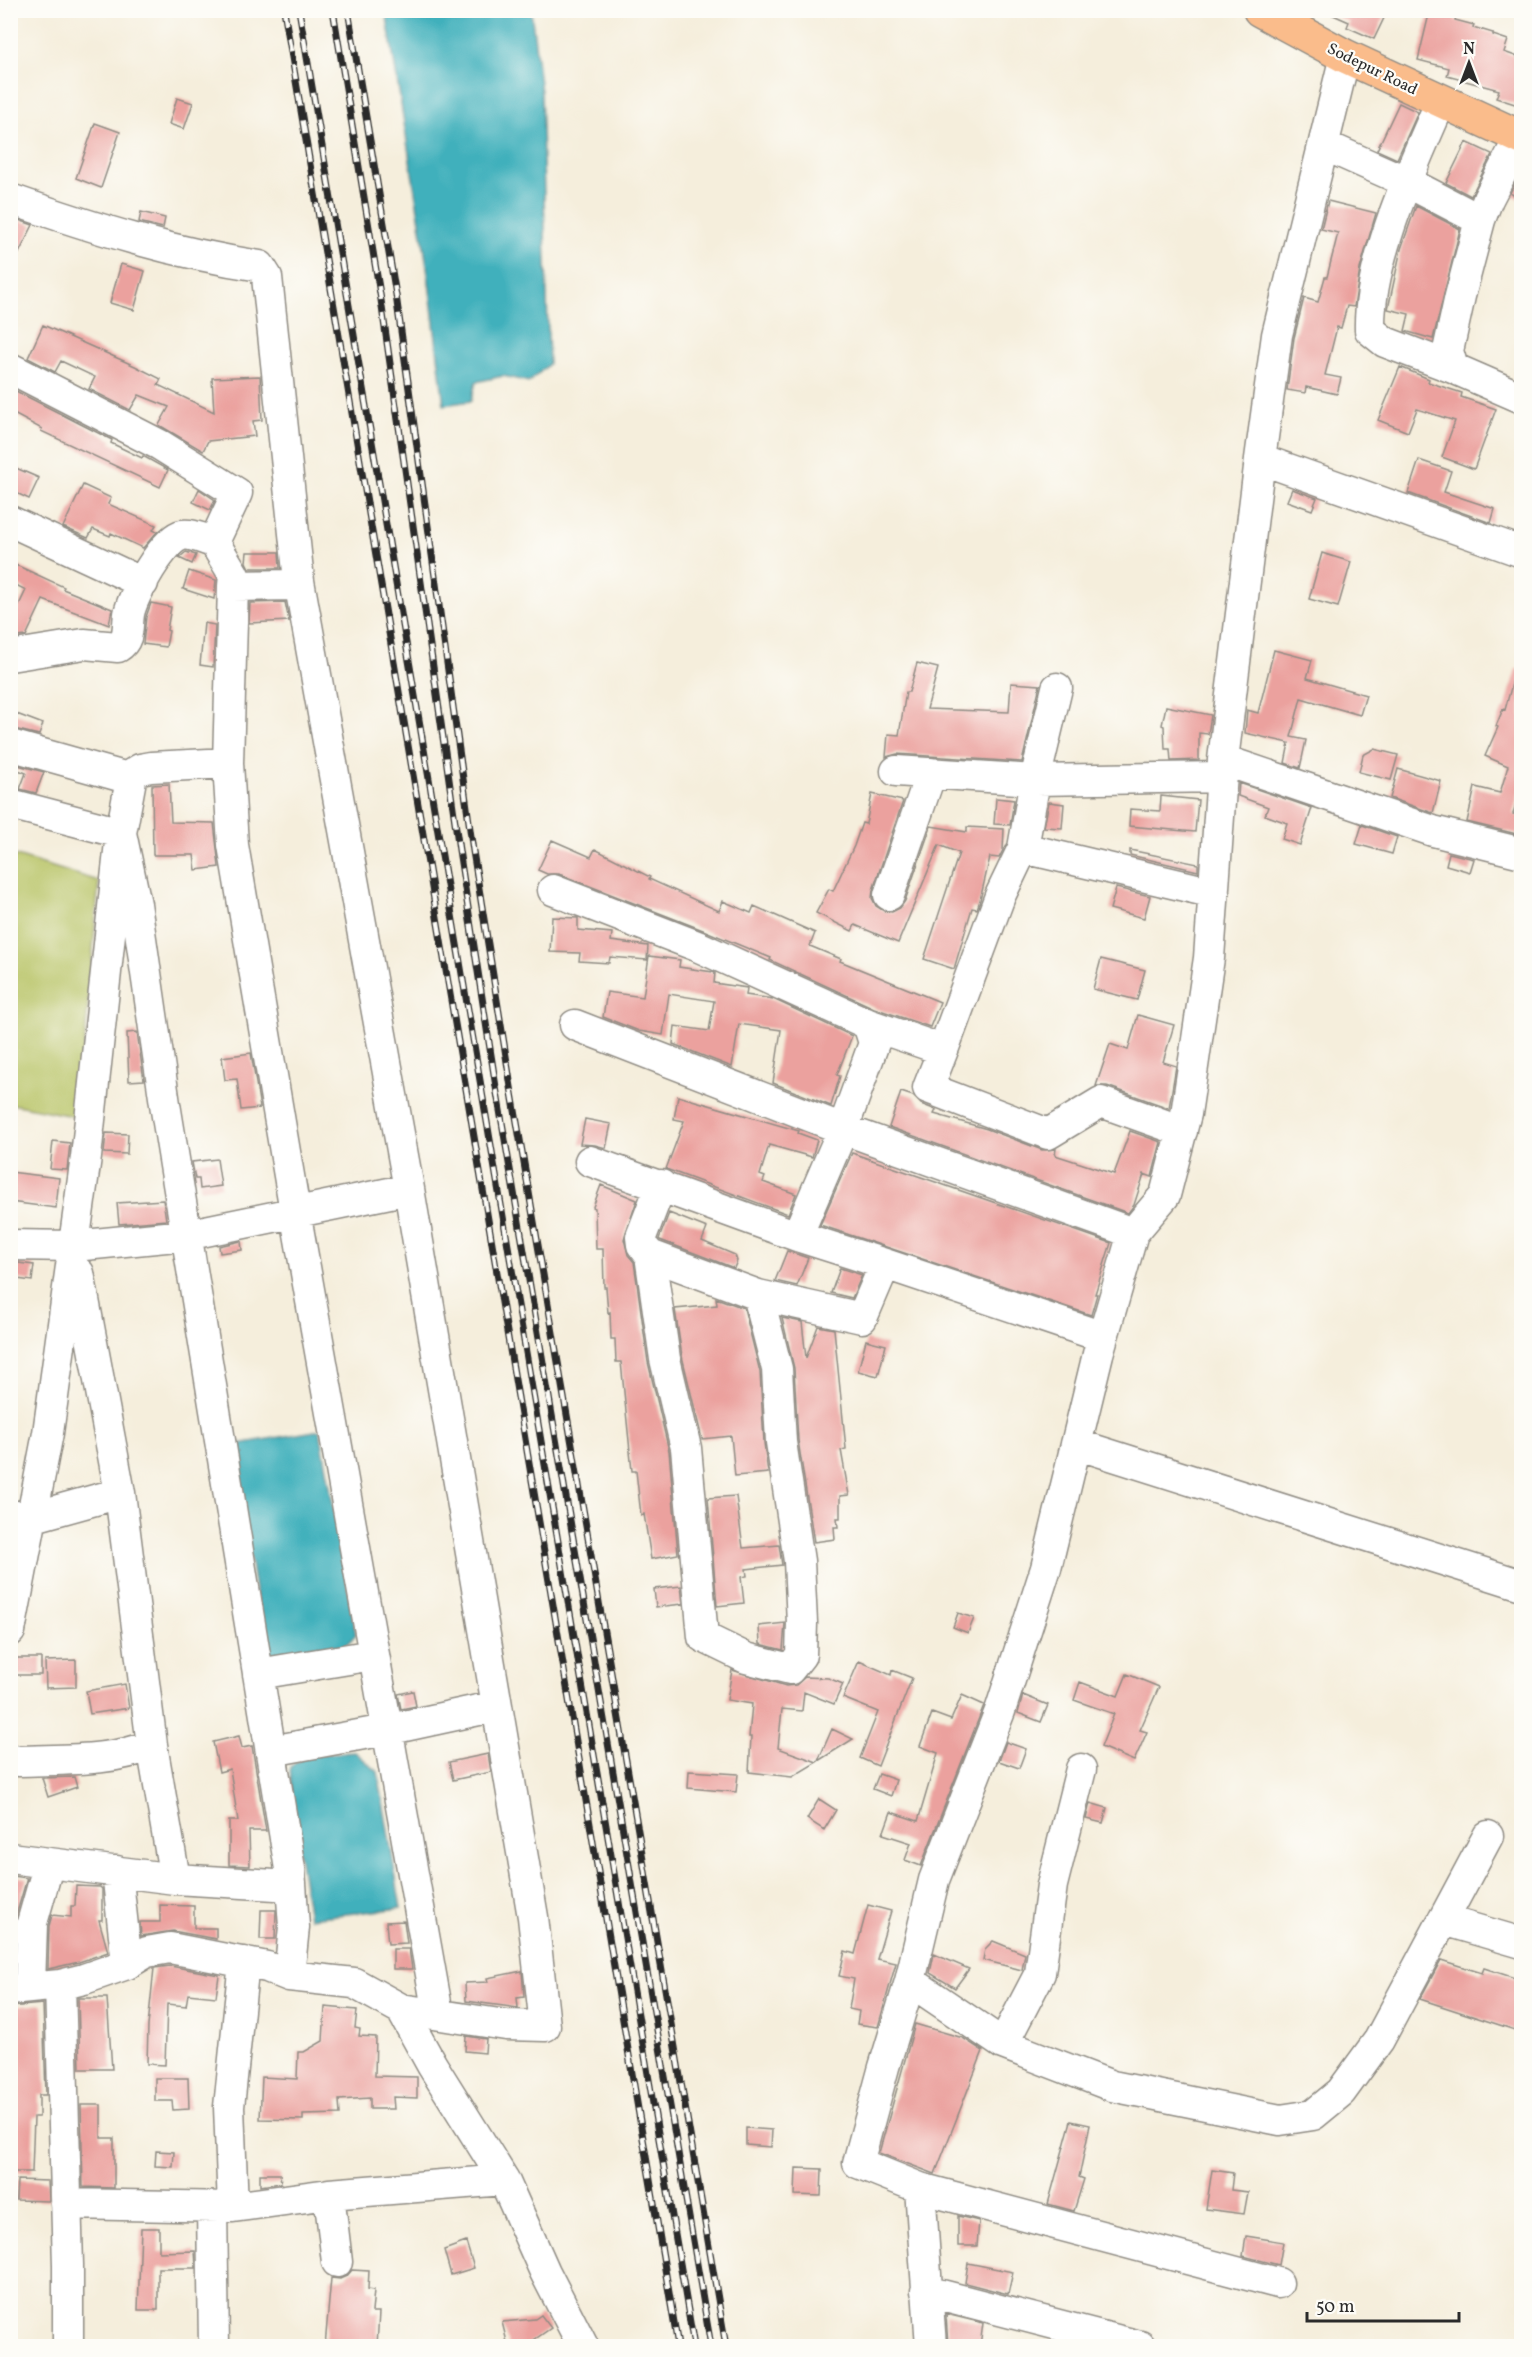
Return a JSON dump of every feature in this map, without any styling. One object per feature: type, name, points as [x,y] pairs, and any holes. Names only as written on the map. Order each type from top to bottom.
[{"type":"main road","name":"Sodepur Road","points":[[1260,10],[1345,56],[1521,137]]},
{"type":"street","points":[[1278,2283],[920,2188],[858,2163],[910,1982],[934,1880],[1000,1711],[1046,1568],[1103,1337],[1133,1233],[1165,1195],[1186,1114],[1209,958],[1222,768],[1277,334],[1345,56]]},
{"type":"street","points":[[1441,100],[1407,182],[1382,254],[1370,310],[1370,330],[1385,342],[1453,368],[1521,398]]},
{"type":"street","points":[[1453,368],[1448,351],[1480,220],[1488,199],[1521,137]]},
{"type":"street","points":[[1324,145],[1407,182],[1480,220]]},
{"type":"street","points":[[10,200],[96,230],[204,257],[260,266],[267,277],[299,580],[409,1189],[533,1917],[544,2026],[506,2025],[401,2009],[354,1983],[289,1976],[267,1967],[170,1948],[147,1952],[127,1964],[84,1979],[20,1988],[32,1923],[49,1863]]},
{"type":"street","points":[[10,368],[160,445],[237,493],[214,542]]},
{"type":"street","points":[[1260,459],[1521,552]]},
{"type":"street","points":[[10,521],[143,583]]},
{"type":"street","points":[[10,656],[84,644],[118,647],[126,639],[129,611],[152,566],[167,544],[184,534],[214,542],[234,576],[228,763],[233,845],[386,1730],[438,2014]]},
{"type":"street","points":[[233,586],[293,585],[299,580]]},
{"type":"street","points":[[1058,688],[1035,780],[1023,848],[1000,896],[928,1088],[1048,1134],[1101,1102],[1182,1131]]},
{"type":"street","points":[[10,745],[131,779]]},
{"type":"street","points":[[10,1631],[21,1516],[48,1433],[87,1145],[121,833],[132,774],[140,769],[228,763]]},
{"type":"street","points":[[896,771],[1035,780],[1222,768],[1433,831],[1521,853]]},
{"type":"street","points":[[889,895],[931,773]]},
{"type":"street","points":[[10,804],[121,833]]},
{"type":"street","points":[[121,833],[136,904],[163,1093],[290,1869],[294,1927],[289,1976]]},
{"type":"street","points":[[1023,848],[1214,893]]},
{"type":"street","points":[[553,890],[697,946],[868,1024],[943,1050]]},
{"type":"street","points":[[797,1236],[843,1129],[874,1043],[868,1024]]},
{"type":"street","points":[[575,1025],[843,1129],[1133,1233]]},
{"type":"street","points":[[590,1161],[797,1236],[1103,1337]]},
{"type":"street","points":[[661,1185],[641,1237],[642,1245],[650,1255],[665,1359],[686,1449],[703,1637],[746,1658],[790,1669],[801,1655],[799,1561],[781,1442],[777,1369],[758,1295]]},
{"type":"street","points":[[10,1245],[74,1246],[186,1235],[409,1189]]},
{"type":"street","points":[[74,1246],[120,1493],[153,1745],[175,1879]]},
{"type":"street","points":[[650,1255],[758,1295],[862,1318],[885,1264]]},
{"type":"street","points":[[1076,1444],[1521,1585]]},
{"type":"street","points":[[21,1516],[120,1493]]},
{"type":"street","points":[[258,1674],[373,1654]]},
{"type":"street","points":[[270,1750],[386,1730],[497,1706]]},
{"type":"street","points":[[10,1759],[18,1761],[69,1759],[132,1754],[153,1745]]},
{"type":"street","points":[[1003,2044],[1040,1973],[1052,1885],[1080,1769]]},
{"type":"street","points":[[910,1982],[1003,2044],[1112,2086],[1280,2120],[1313,2115],[1341,2092],[1379,2040],[1488,1836]]},
{"type":"street","points":[[10,1858],[175,1879],[291,1886]]},
{"type":"street","points":[[117,1871],[127,1964]]},
{"type":"street","points":[[1443,1920],[1521,1943]]},
{"type":"street","points":[[214,2346],[229,2107],[244,1962]]},
{"type":"street","points":[[60,1984],[68,2346]]},
{"type":"street","points":[[401,2009],[432,2065],[504,2180],[583,2346]]},
{"type":"street","points":[[66,2204],[223,2207],[329,2194],[504,2180]]},
{"type":"street","points":[[920,2188],[931,2346]]},
{"type":"street","points":[[329,2194],[337,2262]]},
{"type":"street","points":[[926,2291],[1140,2346]]},
{"type":"green space","points":[[10,854],[99,881],[78,1117],[11,1104]]},
{"type":"water","points":[[386,11],[531,11],[541,92],[549,364],[529,382],[503,376],[476,382],[471,401],[444,405],[427,266]]},
{"type":"water","points":[[320,1430],[356,1635],[339,1651],[266,1659],[232,1445]]},
{"type":"water","points":[[355,1752],[378,1772],[401,1908],[309,1918],[295,1828],[290,1767],[307,1755]]},
{"type":"building","points":[[1322,10],[1367,10],[1384,18],[1374,39],[1347,27],[1349,22]]},
{"type":"building","points":[[1430,10],[1457,10],[1455,20],[1474,25],[1473,27],[1508,40],[1504,52],[1521,58],[1521,96],[1518,105],[1496,98],[1499,90],[1447,76],[1449,68],[1418,60]]},
{"type":"building","points":[[177,98],[193,103],[184,129],[169,124]]},
{"type":"building","points":[[1399,103],[1418,112],[1397,159],[1377,150]]},
{"type":"building","points":[[95,123],[120,132],[101,188],[76,178]]},
{"type":"building","points":[[1466,142],[1492,154],[1471,196],[1446,183]]},
{"type":"building","points":[[1521,172],[1521,200],[1510,193]]},
{"type":"building","points":[[1328,201],[1376,213],[1360,269],[1354,307],[1347,306],[1341,328],[1337,327],[1325,375],[1341,378],[1337,394],[1306,387],[1305,393],[1287,390],[1294,338],[1304,298],[1318,302],[1338,233],[1321,229]]},
{"type":"building","points":[[1416,206],[1460,229],[1433,339],[1405,331],[1409,314],[1388,309],[1401,249]]},
{"type":"building","points":[[141,212],[165,218],[163,228],[139,222]]},
{"type":"building","points":[[13,218],[33,225],[10,271],[10,225]]},
{"type":"building","points":[[121,264],[145,271],[134,310],[110,303]]},
{"type":"building","points":[[43,325],[161,379],[158,385],[214,412],[212,378],[260,376],[262,420],[253,421],[255,436],[208,441],[203,451],[159,425],[169,407],[139,395],[130,410],[89,389],[95,377],[61,361],[55,372],[28,358]]},
{"type":"building","points":[[1400,367],[1429,379],[1428,382],[1462,393],[1461,397],[1496,409],[1474,469],[1442,457],[1455,421],[1417,409],[1408,432],[1378,420]]},
{"type":"building","points":[[10,388],[112,440],[111,443],[142,458],[143,456],[168,470],[160,487],[41,431],[42,429],[10,412]]},
{"type":"building","points":[[1419,460],[1451,471],[1444,492],[1495,509],[1491,523],[1408,493]]},
{"type":"building","points":[[16,468],[39,478],[29,499],[10,490],[10,481]]},
{"type":"building","points":[[83,485],[111,498],[108,504],[156,525],[153,530],[157,532],[143,548],[111,533],[110,536],[93,529],[88,538],[63,527]]},
{"type":"building","points":[[199,489],[215,500],[210,510],[193,502]]},
{"type":"building","points":[[1292,489],[1317,498],[1312,510],[1287,501]]},
{"type":"building","points":[[186,552],[196,555],[192,564],[179,558]]},
{"type":"building","points":[[247,552],[279,552],[280,568],[249,568],[246,562]]},
{"type":"building","points":[[1322,553],[1351,562],[1338,607],[1309,599]]},
{"type":"building","points":[[16,565],[64,587],[63,589],[112,609],[109,625],[43,600],[26,636],[10,638],[10,624],[26,590],[10,582],[10,576]]},
{"type":"building","points":[[189,571],[216,580],[214,599],[183,589]]},
{"type":"building","points":[[285,602],[289,621],[249,623],[250,603]]},
{"type":"building","points":[[151,603],[171,607],[166,647],[143,644],[146,617]]},
{"type":"building","points":[[204,623],[215,625],[213,667],[200,665]]},
{"type":"building","points":[[1274,650],[1312,660],[1307,678],[1366,695],[1360,715],[1301,698],[1291,737],[1306,740],[1300,768],[1285,763],[1289,743],[1245,733],[1247,710],[1258,713]]},
{"type":"building","points":[[917,663],[938,668],[927,709],[1009,712],[1011,683],[1040,685],[1022,762],[897,754],[886,757],[888,734],[899,735],[906,692],[909,692]]},
{"type":"building","points":[[1516,669],[1521,669],[1521,786],[1513,814],[1521,816],[1521,835],[1467,822],[1475,787],[1500,793],[1508,766],[1485,756],[1503,709],[1505,710]]},
{"type":"building","points":[[1166,706],[1211,715],[1208,734],[1199,733],[1199,760],[1171,761],[1170,749],[1165,749],[1164,726],[1162,725]]},
{"type":"building","points":[[14,713],[43,724],[39,735],[10,728]]},
{"type":"building","points":[[1374,749],[1398,755],[1391,780],[1359,772],[1363,755]]},
{"type":"building","points":[[10,763],[44,772],[36,793],[20,789],[26,773],[10,767]]},
{"type":"building","points":[[1398,769],[1441,781],[1433,813],[1390,798]]},
{"type":"building","points":[[1239,783],[1312,808],[1300,845],[1282,839],[1287,823],[1265,815],[1268,807],[1238,796]]},
{"type":"building","points":[[169,784],[171,822],[214,823],[219,867],[196,870],[194,855],[153,855],[152,785]]},
{"type":"building","points":[[872,794],[903,801],[873,890],[872,898],[876,906],[884,911],[892,912],[900,908],[905,901],[931,826],[967,832],[967,827],[1004,829],[1003,850],[999,858],[990,857],[980,900],[977,909],[972,908],[954,969],[924,959],[959,853],[939,845],[898,943],[855,925],[852,931],[816,913],[829,889],[833,891],[862,823],[866,824]]},
{"type":"building","points":[[1161,796],[1198,800],[1195,832],[1129,826],[1130,809],[1160,811]]},
{"type":"building","points":[[996,798],[1014,800],[1010,825],[994,824]]},
{"type":"building","points":[[1049,802],[1064,804],[1062,828],[1044,827]]},
{"type":"building","points":[[1362,825],[1397,837],[1392,854],[1356,844]]},
{"type":"building","points":[[552,840],[591,857],[595,849],[650,877],[649,879],[719,911],[723,901],[751,913],[754,906],[815,933],[810,946],[841,959],[840,961],[940,1002],[930,1027],[874,1008],[770,960],[771,958],[703,930],[559,874],[547,874],[538,870]]},
{"type":"building","points":[[1130,850],[1198,864],[1198,871],[1130,855]]},
{"type":"building","points":[[1449,853],[1474,859],[1470,872],[1446,865]]},
{"type":"building","points":[[1116,888],[1150,896],[1144,918],[1110,909]]},
{"type":"building","points":[[552,917],[578,918],[578,930],[612,933],[611,941],[648,946],[647,960],[610,957],[609,963],[579,961],[580,953],[550,952]]},
{"type":"building","points":[[649,956],[680,960],[679,967],[713,972],[715,973],[714,983],[747,988],[746,995],[773,999],[852,1036],[837,1075],[840,1076],[831,1106],[773,1083],[781,1030],[739,1024],[732,1067],[673,1044],[675,1026],[709,1031],[714,1001],[669,994],[663,1035],[639,1031],[603,1017],[607,992],[643,997]]},
{"type":"building","points":[[1101,959],[1145,970],[1137,1000],[1093,989]]},
{"type":"building","points":[[1138,1015],[1174,1025],[1163,1062],[1176,1066],[1169,1108],[1107,1086],[1096,1086],[1110,1044],[1128,1050]]},
{"type":"building","points":[[137,1032],[144,1080],[129,1081],[127,1033]]},
{"type":"building","points":[[251,1053],[260,1108],[241,1110],[237,1079],[225,1080],[222,1057]]},
{"type":"building","points":[[901,1092],[913,1096],[921,1104],[936,1110],[934,1114],[987,1129],[1042,1150],[1056,1149],[1055,1155],[1114,1174],[1130,1131],[1161,1142],[1152,1177],[1144,1174],[1134,1205],[1128,1213],[889,1127]]},
{"type":"building","points":[[678,1096],[799,1131],[798,1133],[817,1140],[812,1157],[769,1145],[760,1175],[765,1177],[763,1182],[796,1194],[788,1214],[666,1169],[684,1121],[674,1119]]},
{"type":"building","points":[[585,1119],[611,1124],[606,1148],[580,1144]]},
{"type":"building","points":[[106,1133],[128,1134],[127,1154],[104,1153]]},
{"type":"building","points":[[53,1141],[70,1143],[67,1170],[50,1169]]},
{"type":"building","points":[[852,1153],[1111,1243],[1091,1315],[820,1225]]},
{"type":"building","points":[[217,1159],[221,1186],[200,1189],[199,1179],[195,1179],[192,1162]]},
{"type":"building","points":[[10,1172],[59,1178],[56,1208],[10,1202]]},
{"type":"building","points":[[601,1185],[637,1200],[624,1239],[628,1255],[634,1262],[648,1362],[669,1451],[678,1554],[651,1559],[644,1514],[641,1515],[636,1471],[632,1471],[621,1362],[616,1362],[615,1339],[611,1339],[610,1312],[608,1313],[606,1287],[604,1287],[603,1249],[596,1249],[595,1208],[593,1207]]},
{"type":"building","points":[[163,1200],[166,1220],[119,1224],[117,1203]]},
{"type":"building","points":[[669,1213],[707,1228],[702,1241],[735,1255],[737,1261],[734,1268],[660,1240]]},
{"type":"building","points":[[241,1241],[242,1250],[220,1253],[219,1246]]},
{"type":"building","points":[[787,1251],[808,1258],[797,1286],[775,1281]]},
{"type":"building","points":[[10,1262],[34,1265],[32,1281],[10,1278]]},
{"type":"building","points":[[840,1268],[862,1275],[852,1298],[831,1293]]},
{"type":"building","points":[[716,1298],[744,1308],[760,1372],[768,1473],[735,1476],[731,1436],[702,1439],[682,1356],[675,1309],[717,1305]]},
{"type":"building","points":[[782,1318],[802,1322],[806,1358],[818,1326],[834,1329],[846,1449],[841,1450],[849,1495],[840,1496],[840,1518],[837,1518],[838,1527],[834,1527],[835,1539],[814,1542],[798,1440],[794,1368]]},
{"type":"building","points":[[866,1340],[886,1345],[878,1376],[858,1371]]},
{"type":"building","points":[[736,1496],[743,1548],[779,1545],[782,1565],[746,1569],[747,1576],[741,1577],[744,1603],[717,1606],[708,1498]]},
{"type":"building","points":[[681,1586],[683,1604],[656,1607],[654,1589]]},
{"type":"building","points":[[958,1613],[974,1618],[968,1633],[953,1627]]},
{"type":"building","points":[[785,1623],[783,1650],[760,1644],[759,1626]]},
{"type":"building","points":[[11,1658],[41,1658],[41,1675],[11,1675]]},
{"type":"building","points":[[76,1660],[76,1687],[46,1688],[45,1661]]},
{"type":"building","points":[[859,1661],[891,1675],[892,1670],[912,1678],[878,1766],[860,1758],[878,1712],[843,1698]]},
{"type":"building","points":[[732,1670],[786,1686],[796,1685],[805,1677],[828,1678],[843,1684],[834,1704],[804,1692],[802,1711],[782,1709],[778,1748],[817,1762],[792,1777],[749,1772],[752,1704],[727,1700]]},
{"type":"building","points":[[1127,1674],[1159,1687],[1140,1730],[1147,1732],[1134,1761],[1101,1747],[1114,1714],[1074,1700],[1080,1682],[1118,1696]]},
{"type":"building","points":[[125,1684],[129,1708],[90,1714],[86,1691]]},
{"type":"building","points":[[413,1691],[416,1706],[401,1709],[398,1694]]},
{"type":"building","points":[[962,1695],[984,1705],[921,1866],[905,1860],[911,1843],[883,1834],[891,1812],[918,1821],[938,1753],[920,1746],[932,1713],[951,1720]]},
{"type":"building","points":[[1023,1695],[1048,1705],[1041,1722],[1018,1713]]},
{"type":"building","points":[[832,1729],[853,1739],[818,1761]]},
{"type":"building","points":[[239,1736],[242,1748],[252,1746],[266,1831],[249,1831],[250,1866],[229,1865],[229,1821],[238,1821],[230,1769],[219,1772],[213,1742]]},
{"type":"building","points":[[1006,1742],[1026,1749],[1019,1768],[999,1761]]},
{"type":"building","points":[[488,1754],[491,1772],[453,1780],[449,1762]]},
{"type":"building","points":[[689,1771],[738,1774],[736,1792],[688,1788]]},
{"type":"building","points":[[879,1774],[896,1780],[891,1796],[873,1789]]},
{"type":"building","points":[[74,1777],[77,1787],[48,1797],[42,1778]]},
{"type":"building","points":[[819,1799],[836,1810],[824,1830],[807,1819]]},
{"type":"building","points":[[1090,1803],[1107,1808],[1103,1823],[1086,1819]]},
{"type":"building","points":[[13,1876],[27,1878],[15,1919],[14,1962],[10,1961]]},
{"type":"building","points":[[76,1886],[102,1889],[102,1920],[99,1920],[108,1952],[48,1969],[49,1926],[52,1915],[71,1917],[71,1906],[75,1906]]},
{"type":"building","points":[[160,1905],[194,1906],[194,1928],[216,1928],[216,1939],[173,1931],[141,1936],[140,1922],[160,1922]]},
{"type":"building","points":[[868,1905],[891,1911],[877,1959],[896,1963],[878,2027],[857,2024],[859,2011],[849,2009],[854,1979],[839,1976],[845,1951],[855,1954]]},
{"type":"building","points":[[261,1910],[276,1910],[275,1939],[260,1939]]},
{"type":"building","points":[[404,1921],[407,1943],[388,1944],[386,1922]]},
{"type":"building","points":[[993,1941],[1025,1954],[1022,1970],[983,1960],[985,1949]]},
{"type":"building","points":[[393,1949],[409,1949],[412,1969],[393,1969]]},
{"type":"building","points":[[934,1954],[969,1969],[955,1988],[930,1973]]},
{"type":"building","points":[[1441,1960],[1482,1973],[1484,1968],[1521,1980],[1521,2010],[1515,2030],[1420,1999]]},
{"type":"building","points":[[170,1966],[219,1975],[216,1997],[188,1994],[186,2006],[167,2004],[165,2065],[147,2064],[154,1968]]},
{"type":"building","points":[[522,1971],[524,1997],[517,1998],[518,2008],[466,2001],[465,1983],[488,1982],[487,1978]]},
{"type":"building","points":[[78,1998],[107,1998],[112,2069],[80,2069]]},
{"type":"building","points":[[43,2004],[46,2095],[39,2095],[39,2117],[34,2117],[32,2172],[10,2172],[11,2102],[14,2102],[14,2044],[10,2044],[10,2007]]},
{"type":"building","points":[[325,2007],[357,2010],[355,2028],[360,2029],[359,2036],[376,2037],[375,2076],[417,2077],[417,2098],[393,2097],[394,2109],[370,2109],[370,2098],[339,2100],[340,2114],[303,2115],[303,2120],[260,2119],[262,2077],[297,2079],[298,2052],[304,2052],[323,2041]]},
{"type":"building","points":[[915,2024],[963,2038],[983,2051],[935,2174],[879,2153]]},
{"type":"building","points":[[466,2036],[486,2039],[485,2053],[465,2051]]},
{"type":"building","points":[[155,2078],[188,2078],[189,2109],[173,2110],[172,2101],[155,2101]]},
{"type":"building","points":[[81,2105],[101,2105],[101,2138],[114,2138],[114,2188],[83,2187]]},
{"type":"building","points":[[1071,2121],[1090,2125],[1079,2177],[1084,2179],[1074,2211],[1048,2204]]},
{"type":"building","points":[[746,2128],[772,2130],[771,2147],[746,2145]]},
{"type":"building","points":[[156,2151],[174,2152],[173,2167],[155,2166]]},
{"type":"building","points":[[796,2168],[822,2169],[821,2196],[795,2195]]},
{"type":"building","points":[[1212,2170],[1233,2173],[1231,2190],[1248,2192],[1244,2214],[1206,2209]]},
{"type":"building","points":[[260,2174],[280,2174],[281,2183],[260,2186]]},
{"type":"building","points":[[17,2180],[48,2181],[49,2201],[16,2200]]},
{"type":"building","points":[[958,2216],[979,2221],[977,2246],[958,2246]]},
{"type":"building","points":[[141,2228],[159,2228],[159,2252],[195,2251],[196,2268],[158,2268],[158,2310],[138,2310]]},
{"type":"building","points":[[1246,2236],[1283,2242],[1279,2265],[1243,2256]]},
{"type":"building","points":[[466,2242],[474,2268],[451,2275],[444,2250]]},
{"type":"building","points":[[968,2263],[1013,2272],[1008,2294],[965,2283]]},
{"type":"building","points":[[352,2270],[369,2271],[368,2289],[374,2290],[372,2312],[379,2312],[377,2346],[325,2346],[331,2278],[340,2279]]},
{"type":"building","points":[[946,2314],[983,2323],[980,2346],[948,2346]]},
{"type":"building","points":[[541,2315],[551,2328],[525,2346],[508,2346],[502,2322],[535,2319]]},
{"type":"railway","points":[[284,10],[678,2346]]},
{"type":"railway","points":[[299,10],[694,2346]]},
{"type":"railway","points":[[333,10],[381,300],[459,850],[496,1087],[711,2346]]},
{"type":"railway","points":[[348,10],[396,295],[473,851],[511,1087],[726,2346]]}]
